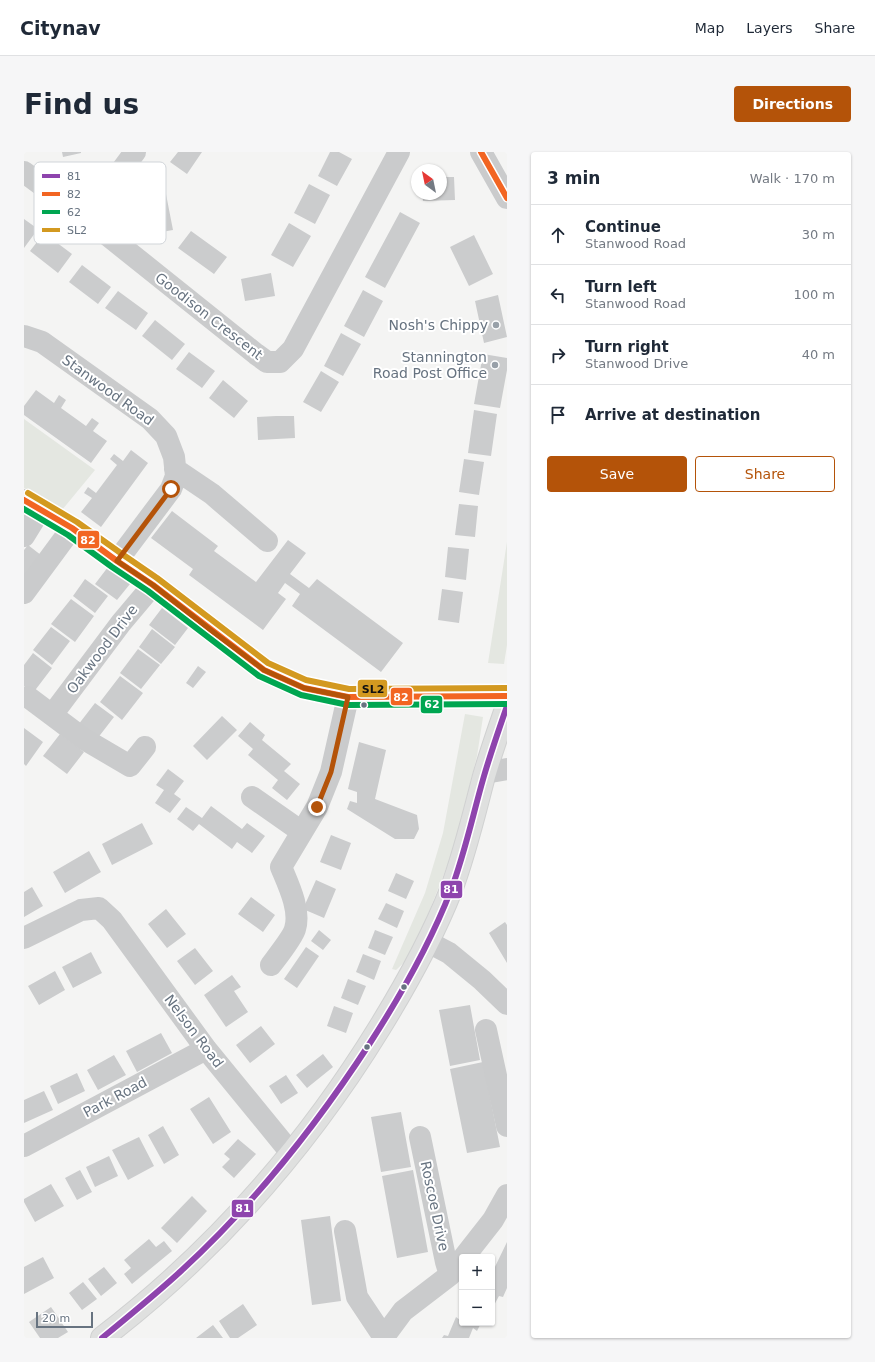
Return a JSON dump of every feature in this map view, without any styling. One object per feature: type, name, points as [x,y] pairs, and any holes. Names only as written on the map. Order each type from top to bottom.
[{"type":"main road","points":[[102,1338],[153,1296],[201,1252],[242,1211],[291,1153],[342,1087],[367,1048],[404,987],[428,942],[450,891],[466,845],[485,773],[507,706]]},
{"type":"street","points":[[128,162],[135,152]]},
{"type":"street","name":"Goodison Crescent","points":[[118,244],[256,354],[267,362],[280,362],[293,349],[398,152]]},
{"type":"street","points":[[481,152],[507,198]]},
{"type":"street","name":"Goodison Crescent","points":[[24,172],[34,179]]},
{"type":"street","name":"Stanwood Road","points":[[24,336],[42,342],[150,419],[166,436],[174,458],[176,476],[171,489],[117,561]]},
{"type":"street","points":[[175,469],[212,494],[267,541]]},
{"type":"street","points":[[24,536],[32,505],[72,528],[153,585],[264,670],[304,688],[348,697],[507,696]]},
{"type":"street","points":[[24,593],[72,528]]},
{"type":"street","name":"Oakwood Drive","points":[[52,715],[121,623],[153,585]]},
{"type":"street","points":[[28,697],[84,739],[130,766],[145,747]]},
{"type":"street","points":[[271,965],[295,930],[296,921],[294,901],[281,867],[317,807],[331,772],[348,697]]},
{"type":"street","points":[[485,773],[507,769]]},
{"type":"street","points":[[252,797],[302,832]]},
{"type":"street","name":"Nelson Road","points":[[24,938],[81,910],[99,908],[112,920],[206,1049],[291,1153]]},
{"type":"street","points":[[428,942],[449,953],[482,980],[507,1004]]},
{"type":"street","points":[[486,1030],[507,1126]]},
{"type":"street","name":"Park Road","points":[[24,1146],[206,1049]]},
{"type":"street","name":"Roscoe Drive","points":[[345,1232],[357,1297],[383,1337],[403,1311],[456,1268],[446,1262],[420,1137]]},
{"type":"street","name":"Roscoe Drive","points":[[466,1254],[493,1220],[507,1195]]},
{"type":"shaded area","points":[[24,419],[95,470],[62,510],[24,488]]},
{"type":"shaded area","points":[[507,542],[507,645],[504,664],[488,663]]},
{"type":"shaded area","points":[[465,714],[483,717],[477,756],[453,851],[412,955],[396,970],[392,969],[425,893],[443,833]]},
{"type":"building","points":[[62,152],[81,152],[81,153],[63,157]]},
{"type":"building","points":[[178,152],[202,152],[187,174],[170,162]]},
{"type":"building","points":[[330,152],[339,152],[352,159],[337,186],[318,176]]},
{"type":"building","points":[[447,177],[454,177],[455,200],[423,201],[447,200]]},
{"type":"building","points":[[309,184],[330,195],[315,224],[294,213]]},
{"type":"building","points":[[166,194],[173,230],[166,231]]},
{"type":"building","points":[[400,212],[420,223],[385,288],[365,277]]},
{"type":"building","points":[[24,219],[34,226],[34,234],[24,248]]},
{"type":"building","points":[[289,223],[311,236],[293,267],[271,255]]},
{"type":"building","points":[[191,231],[227,257],[214,274],[178,248]]},
{"type":"building","points":[[474,235],[493,274],[469,286],[450,247]]},
{"type":"building","points":[[35,244],[59,244],[72,254],[58,273],[30,251]]},
{"type":"building","points":[[82,265],[111,287],[98,304],[69,282]]},
{"type":"building","points":[[271,273],[275,296],[245,301],[241,279]]},
{"type":"building","points":[[363,290],[383,301],[364,337],[344,326]]},
{"type":"building","points":[[118,291],[148,313],[136,330],[105,308]]},
{"type":"building","points":[[498,295],[507,337],[484,343],[475,301]]},
{"type":"building","points":[[155,320],[185,344],[172,360],[142,336]]},
{"type":"building","points":[[341,333],[361,344],[343,376],[324,366]]},
{"type":"building","points":[[189,352],[215,371],[202,388],[176,369]]},
{"type":"building","points":[[483,354],[507,358],[507,370],[500,408],[474,404]]},
{"type":"building","points":[[321,371],[339,382],[321,412],[303,402]]},
{"type":"building","points":[[223,380],[248,401],[234,418],[209,398]]},
{"type":"building","points":[[36,390],[54,403],[59,395],[66,400],[61,408],[86,426],[92,418],[99,423],[93,431],[107,441],[91,463],[24,415],[24,406]]},
{"type":"building","points":[[474,410],[497,414],[491,456],[468,453]]},
{"type":"building","points":[[294,416],[295,438],[258,440],[257,417]]},
{"type":"building","points":[[131,450],[148,463],[101,527],[81,512],[92,498],[84,493],[88,487],[96,493],[117,465],[110,459],[114,454],[123,461]]},
{"type":"building","points":[[464,459],[484,462],[479,495],[459,492]]},
{"type":"building","points":[[459,504],[478,506],[475,537],[455,535]]},
{"type":"building","points":[[172,511],[218,546],[214,551],[256,582],[288,540],[306,553],[290,574],[309,588],[317,579],[403,643],[381,672],[292,606],[300,594],[285,583],[278,593],[286,599],[263,630],[189,575],[193,569],[151,538]]},
{"type":"building","points":[[28,545],[46,559],[24,587],[24,550]]},
{"type":"building","points":[[448,547],[469,549],[466,580],[445,577]]},
{"type":"building","points":[[108,567],[130,584],[117,600],[95,584]]},
{"type":"building","points":[[85,579],[108,596],[95,613],[73,596]]},
{"type":"building","points":[[442,589],[463,592],[459,623],[438,620]]},
{"type":"building","points":[[71,599],[94,616],[75,642],[51,624]]},
{"type":"building","points":[[162,608],[188,628],[175,645],[149,625]]},
{"type":"building","points":[[51,627],[70,641],[52,665],[33,650]]},
{"type":"building","points":[[152,629],[175,647],[161,664],[139,647]]},
{"type":"building","points":[[138,649],[160,665],[141,689],[120,673]]},
{"type":"building","points":[[33,653],[52,668],[33,693],[24,686],[24,665]]},
{"type":"building","points":[[198,666],[206,672],[193,688],[186,683]]},
{"type":"building","points":[[120,676],[143,693],[122,720],[100,702]]},
{"type":"building","points":[[95,703],[114,717],[97,739],[78,725]]},
{"type":"building","points":[[222,716],[237,730],[207,760],[193,746]]},
{"type":"building","points":[[250,722],[265,735],[262,740],[291,764],[284,771],[300,784],[287,800],[272,788],[278,780],[248,755],[253,749],[238,736]]},
{"type":"building","points":[[24,728],[43,742],[26,766],[24,764]]},
{"type":"building","points":[[60,734],[84,752],[67,774],[43,756]]},
{"type":"building","points":[[359,742],[386,750],[375,799],[417,815],[419,829],[414,839],[395,839],[347,809],[350,801],[357,803],[357,792],[348,789]]},
{"type":"building","points":[[168,769],[184,781],[174,794],[181,799],[170,813],[155,803],[164,790],[156,785]]},
{"type":"building","points":[[211,806],[242,829],[247,823],[265,836],[252,853],[237,842],[232,849],[199,824],[193,831],[177,819],[186,807],[202,818]]},
{"type":"building","points":[[142,823],[153,844],[112,865],[102,844]]},
{"type":"building","points":[[331,835],[351,843],[341,870],[320,862]]},
{"type":"building","points":[[89,851],[101,872],[65,893],[53,872]]},
{"type":"building","points":[[396,873],[414,881],[406,899],[388,891]]},
{"type":"building","points":[[316,880],[336,889],[324,918],[303,909]]},
{"type":"building","points":[[32,887],[43,906],[24,917],[24,892]]},
{"type":"building","points":[[251,897],[275,915],[263,932],[238,914]]},
{"type":"building","points":[[386,903],[404,911],[397,928],[378,919]]},
{"type":"building","points":[[166,909],[186,934],[167,948],[148,924]]},
{"type":"building","points":[[505,922],[507,925],[507,963],[489,933]]},
{"type":"building","points":[[319,930],[331,940],[323,950],[311,941]]},
{"type":"building","points":[[375,930],[393,937],[385,955],[368,948]]},
{"type":"building","points":[[306,947],[319,956],[297,988],[284,979]]},
{"type":"building","points":[[195,948],[213,971],[195,985],[177,961]]},
{"type":"building","points":[[91,952],[102,973],[73,988],[62,967]]},
{"type":"building","points":[[363,954],[381,961],[374,980],[356,972]]},
{"type":"building","points":[[55,971],[65,990],[39,1005],[28,986]]},
{"type":"building","points":[[232,975],[241,987],[234,991],[248,1012],[226,1027],[204,995]]},
{"type":"building","points":[[348,979],[366,986],[358,1005],[341,998]]},
{"type":"building","points":[[470,1005],[480,1060],[450,1066],[439,1010]]},
{"type":"building","points":[[334,1006],[353,1013],[346,1033],[327,1026]]},
{"type":"building","points":[[261,1026],[275,1044],[250,1063],[236,1045]]},
{"type":"building","points":[[161,1033],[172,1053],[137,1072],[126,1051]]},
{"type":"building","points":[[323,1054],[333,1067],[307,1088],[296,1075]]},
{"type":"building","points":[[114,1055],[126,1075],[98,1090],[87,1070]]},
{"type":"building","points":[[483,1062],[500,1147],[467,1153],[450,1069]]},
{"type":"building","points":[[77,1073],[85,1091],[58,1104],[50,1086]]},
{"type":"building","points":[[286,1075],[298,1093],[281,1104],[269,1086]]},
{"type":"building","points":[[44,1091],[53,1110],[24,1123],[24,1100]]},
{"type":"building","points":[[209,1097],[231,1132],[213,1144],[190,1109]]},
{"type":"building","points":[[401,1112],[411,1167],[381,1172],[371,1117]]},
{"type":"building","points":[[163,1126],[179,1155],[164,1164],[148,1135]]},
{"type":"building","points":[[139,1137],[154,1166],[128,1180],[112,1150]]},
{"type":"building","points":[[238,1139],[256,1154],[234,1178],[222,1167],[230,1159],[224,1154]]},
{"type":"building","points":[[109,1156],[118,1176],[95,1187],[86,1167]]},
{"type":"building","points":[[80,1170],[92,1192],[77,1200],[65,1178]]},
{"type":"building","points":[[413,1170],[428,1252],[397,1258],[382,1176]]},
{"type":"building","points":[[51,1184],[64,1206],[35,1222],[24,1202],[24,1199]]},
{"type":"building","points":[[192,1196],[207,1211],[177,1243],[161,1228]]},
{"type":"building","points":[[330,1216],[341,1301],[312,1305],[301,1220]]},
{"type":"building","points":[[149,1239],[156,1247],[164,1241],[172,1251],[132,1284],[124,1274],[131,1268],[124,1260]]},
{"type":"building","points":[[507,1242],[507,1288],[503,1297],[499,1296],[495,1303],[495,1290],[495,1267]]},
{"type":"building","points":[[43,1257],[54,1278],[24,1294],[24,1267]]},
{"type":"building","points":[[104,1267],[117,1283],[101,1296],[88,1279]]},
{"type":"building","points":[[83,1282],[97,1299],[82,1310],[69,1293]]},
{"type":"building","points":[[243,1304],[257,1325],[238,1338],[230,1338],[219,1321]]},
{"type":"building","points":[[51,1307],[68,1332],[58,1338],[40,1338],[29,1322]]},
{"type":"building","points":[[456,1317],[459,1319],[459,1326],[480,1326],[477,1331],[473,1328],[469,1338],[442,1338],[444,1335],[448,1336]]},
{"type":"building","points":[[213,1325],[223,1338],[196,1338]]},
{"type":"transit line","name":"82","points":[[481,152],[507,198]]},
{"type":"transit line","name":"SL2","points":[[28,493],[77,522],[157,578],[268,663],[306,680],[349,689],[507,688]]},
{"type":"transit line","name":"82","points":[[24,500],[72,528],[153,585],[264,670],[304,688],[348,697],[507,696]]},
{"type":"transit line","name":"62","points":[[24,509],[68,535],[148,591],[259,676],[301,695],[348,705],[507,704]]},
{"type":"transit line","name":"81","points":[[102,1338],[172,1280],[234,1219],[306,1134],[370,1043],[414,969],[443,910],[465,848],[480,790],[507,706]]},
{"type":"place","name":"Nosh's Chippy","points":[[496,325]]},
{"type":"place","name":"Stannington Road Post Office","points":[[495,365]]},
{"type":"route","points":[[171,489],[117,561],[153,585],[264,670],[304,688],[348,697],[331,772],[317,807]]}]
